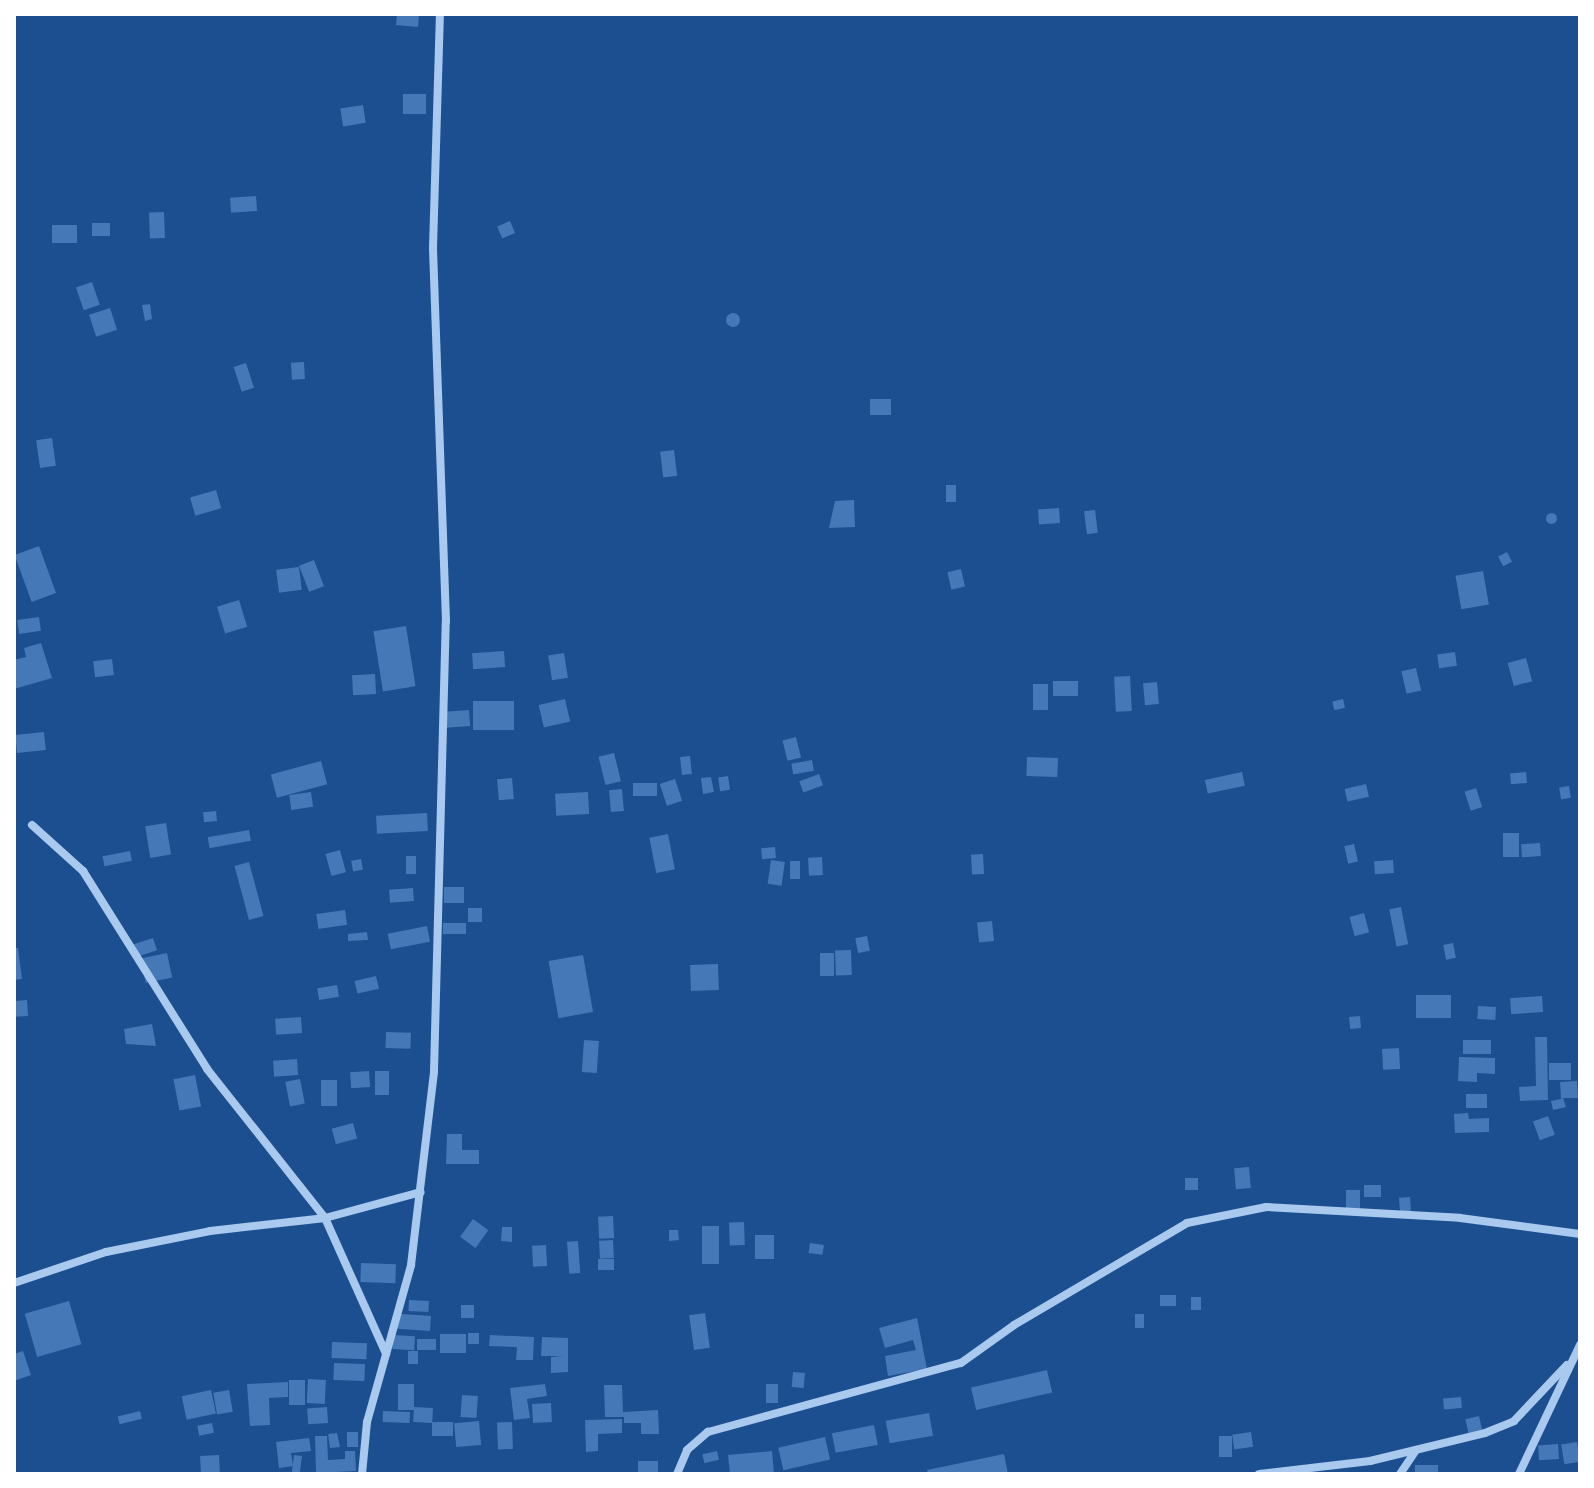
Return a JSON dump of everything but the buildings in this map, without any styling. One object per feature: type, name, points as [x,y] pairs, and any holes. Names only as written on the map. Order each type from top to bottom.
[{"type":"street","points":[[362,1474],[367,1422],[411,1265],[434,1071],[446,621],[433,248],[440,14]]},
{"type":"street","points":[[32,825],[83,871],[207,1069],[325,1218],[386,1354]]},
{"type":"street","points":[[14,1283],[106,1252],[210,1231],[325,1218],[421,1192]]},
{"type":"street","points":[[677,1474],[687,1450],[708,1432],[961,1363],[1014,1325],[1187,1223],[1266,1207],[1460,1218],[1580,1234]]},
{"type":"street","points":[[1519,1474],[1567,1365],[1580,1345]]},
{"type":"street","points":[[1259,1474],[1415,1452],[1514,1421],[1567,1365]]},
{"type":"street","points":[[1400,1474],[1415,1452]]}]
